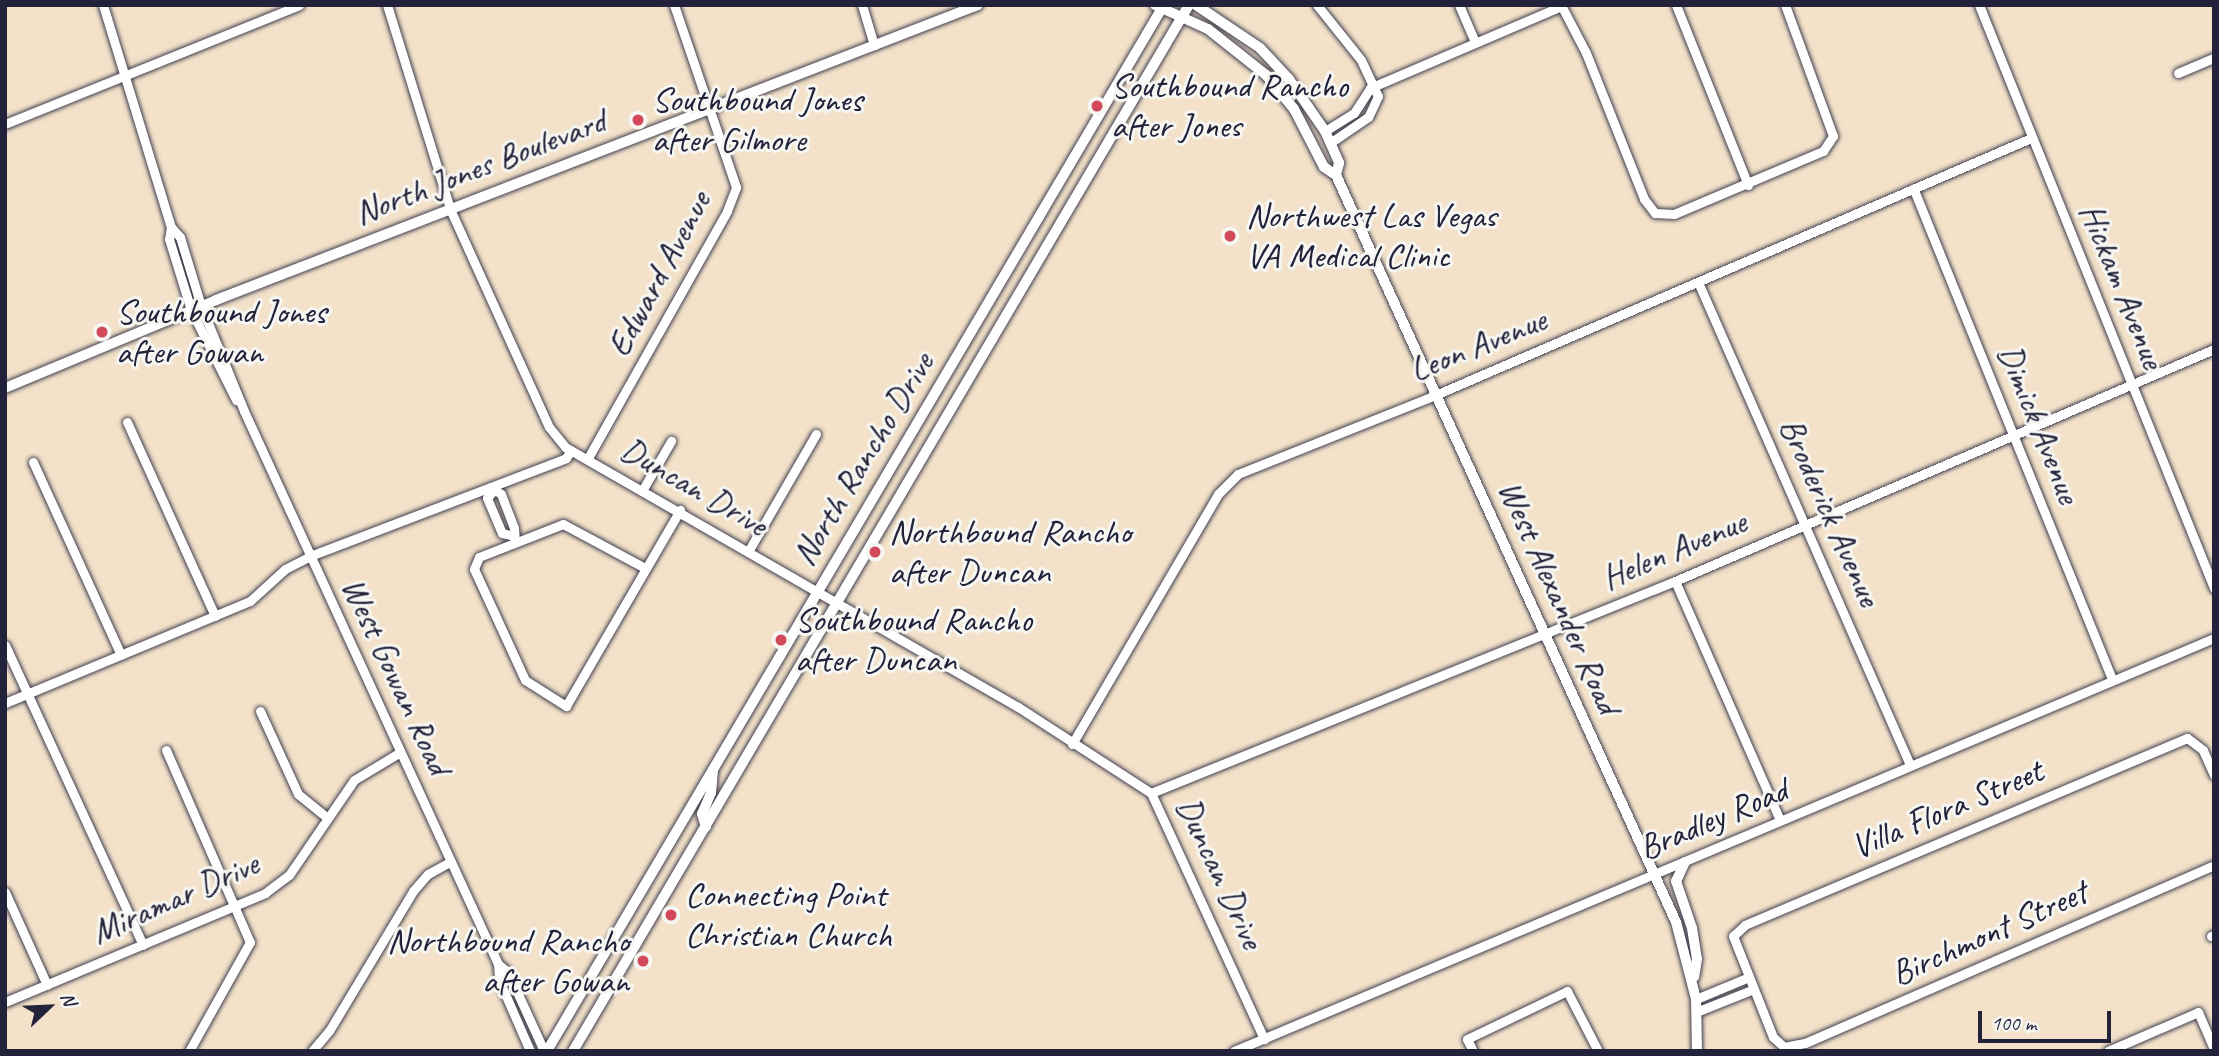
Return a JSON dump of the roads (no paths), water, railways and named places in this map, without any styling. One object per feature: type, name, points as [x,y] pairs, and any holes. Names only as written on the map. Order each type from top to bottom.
[{"type":"main road","name":"North Jones Boulevard","points":[[5,388],[196,308],[978,5]]},
{"type":"main road","name":"North Rancho Drive","points":[[573,1051],[1189,5]]},
{"type":"main road","name":"West Alexander Road","points":[[1196,5],[1261,48],[1309,105],[1325,131],[1339,163],[1336,176]]},
{"type":"main road","name":"North Rancho Drive","points":[[546,1051],[1161,6]]},
{"type":"main road","points":[[1161,6],[1183,17]]},
{"type":"main road","name":"West Alexander Road","points":[[1183,17],[1208,29],[1266,75],[1294,108],[1324,167],[1336,176],[1433,396],[1545,632],[1676,922],[1696,999],[1698,1051]]},
{"type":"main road","points":[[706,827],[702,814],[711,793],[713,767]]},
{"type":"main road","points":[[673,836],[689,855]]},
{"type":"main road","points":[[1685,862],[1675,881],[1692,928],[1697,959],[1693,984]]},
{"type":"street","name":"West Gowan Road","points":[[103,5],[171,227],[180,237],[196,308],[498,964],[499,980],[530,1051]]},
{"type":"street","points":[[5,124],[299,5]]},
{"type":"street","name":"Duncan Drive","points":[[387,5],[450,209],[549,427],[571,450],[680,510],[837,604],[1018,707],[1151,793],[1264,1039]]},
{"type":"street","name":"Edward Avenue","points":[[588,458],[727,211],[736,187],[706,109],[674,5]]},
{"type":"street","points":[[862,5],[874,45]]},
{"type":"street","points":[[1317,5],[1361,60],[1378,96],[1368,117],[1330,143]]},
{"type":"street","points":[[1459,5],[1475,42]]},
{"type":"street","points":[[1676,5],[1748,185]]},
{"type":"street","points":[[1325,131],[1353,113],[1373,87],[1561,6],[1586,52],[1644,199],[1655,213],[1674,214],[1748,185],[1823,151],[1833,136],[1830,120],[1785,5]]},
{"type":"street","name":"Hickam Avenue","points":[[1979,5],[2214,588]]},
{"type":"street","points":[[2178,74],[2214,58]]},
{"type":"street","name":"Leon Avenue","points":[[1072,744],[1227,481],[1433,396],[2031,138]]},
{"type":"street","name":"Dimick Avenue","points":[[1914,190],[2112,679]]},
{"type":"street","name":"Broderick Avenue","points":[[1698,282],[1910,765]]},
{"type":"street","name":"Helen Avenue","points":[[1151,793],[1675,581],[2214,349]]},
{"type":"street","points":[[127,422],[215,616]]},
{"type":"street","points":[[749,550],[816,434]]},
{"type":"street","points":[[643,489],[671,441]]},
{"type":"street","points":[[5,703],[250,601],[285,569],[310,556],[492,489],[566,458],[571,450]]},
{"type":"street","points":[[33,462],[121,655]]},
{"type":"street","points":[[492,489],[488,498],[502,533],[513,539]]},
{"type":"street","points":[[645,568],[563,524],[513,539],[479,557],[474,569],[525,680],[566,706],[680,510]]},
{"type":"street","points":[[1675,581],[1780,820]]},
{"type":"street","name":"Bradley Road","points":[[1234,1051],[2214,638]]},
{"type":"street","points":[[5,645],[143,945]]},
{"type":"street","points":[[260,711],[298,794],[326,817]]},
{"type":"street","name":"Villa Flora Street","points":[[1749,976],[1732,936],[1745,925],[2187,738],[2203,750],[2214,775]]},
{"type":"street","points":[[166,750],[237,906],[250,942],[189,1051]]},
{"type":"street","name":"Miramar Drive","points":[[5,1002],[237,906],[289,875],[326,817],[354,780],[399,753]]},
{"type":"street","points":[[312,1051],[329,1031],[413,891],[428,874],[451,861]]},
{"type":"street","name":"Birchmont Street","points":[[1754,989],[1773,1037],[1784,1047],[1805,1043],[2214,865]]},
{"type":"street","points":[[5,892],[47,985]]},
{"type":"street","name":"West Gowan Road","points":[[498,964],[508,972],[546,1051]]},
{"type":"street","points":[[1696,999],[1749,976],[1754,989],[1696,1012]]},
{"type":"street","points":[[1473,1051],[1467,1039],[1567,991],[1598,1051]]},
{"type":"street","points":[[2108,1051],[2198,1012],[2214,1049]]},
{"type":"place","name":"Southbound Rancho after Jones","points":[[1097,106]]},
{"type":"place","name":"Southbound Jones after Gilmore","points":[[638,120]]},
{"type":"place","name":"Northwest Las Vegas VA Medical Clinic","points":[[1230,236]]},
{"type":"place","name":"Southbound Jones after Gowan","points":[[102,332]]},
{"type":"place","name":"Northbound Rancho after Duncan","points":[[875,552]]},
{"type":"place","name":"Southbound Rancho after Duncan","points":[[781,640]]},
{"type":"place","name":"Connecting Point Christian Church","points":[[671,915]]},
{"type":"place","name":"Northbound Rancho after Gowan","points":[[643,961]]}]
